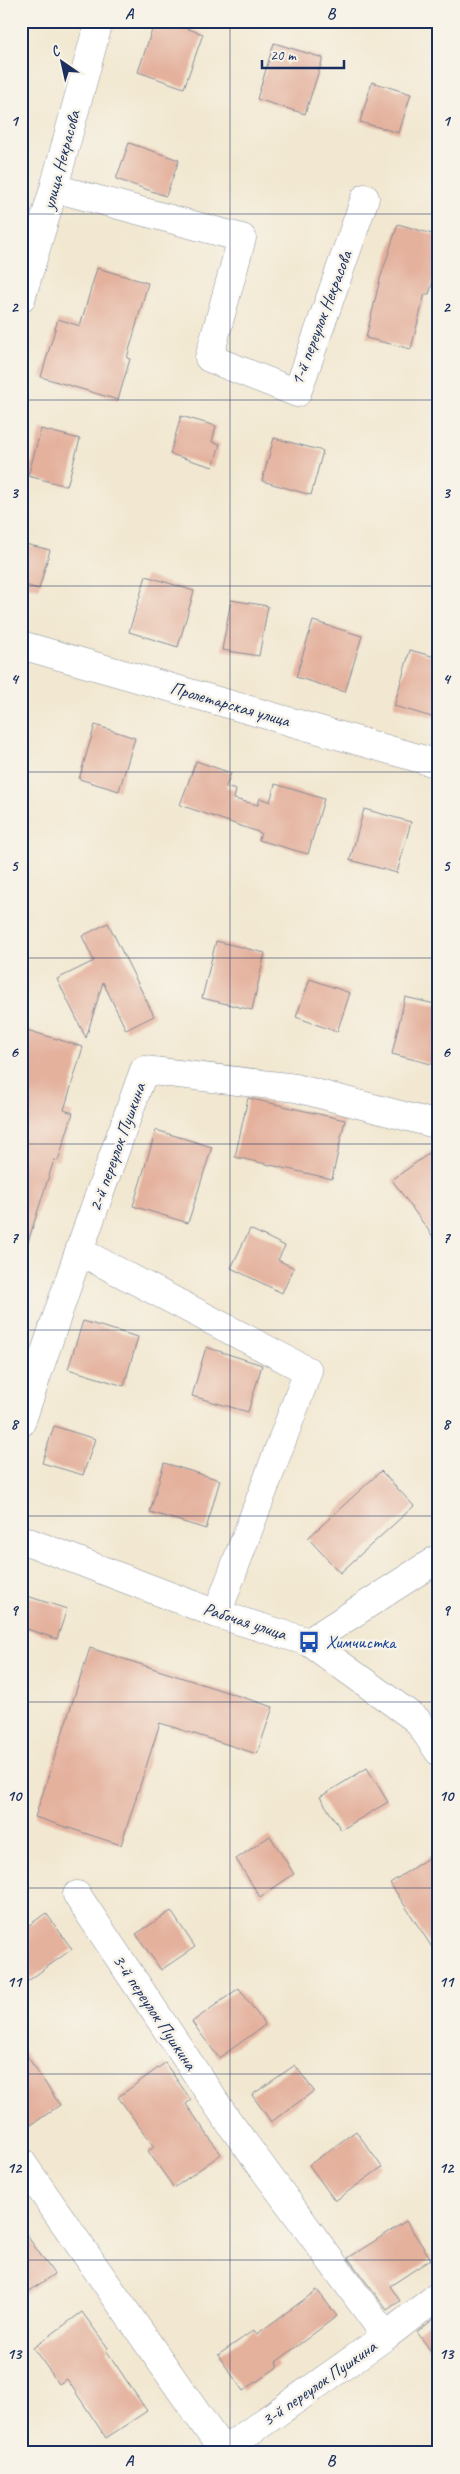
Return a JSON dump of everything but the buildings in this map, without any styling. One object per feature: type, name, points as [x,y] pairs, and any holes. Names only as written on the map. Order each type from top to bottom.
[{"type":"street","name":"улица Некрасова","points":[[21,299],[54,188],[99,21]]},
{"type":"street","name":"1-й переулок Некрасова","points":[[54,188],[242,238],[209,358],[297,393],[365,198]]},
{"type":"street","name":"Пролетарская улица","points":[[21,644],[439,764]]},
{"type":"street","name":"2-й переулок Пушкина","points":[[21,1423],[79,1251],[144,1070],[296,1088],[439,1125]]},
{"type":"street","points":[[79,1251],[308,1371],[217,1614]]},
{"type":"street","name":"Рабочая улица","points":[[21,1539],[217,1614],[309,1642],[416,1720],[439,1752]]},
{"type":"street","points":[[309,1642],[439,1558]]},
{"type":"street","name":"3-й переулок Пушкина","points":[[21,2161],[223,2451],[386,2336],[226,2118],[77,1895]]},
{"type":"street","points":[[386,2336],[439,2295]]},
{"type":"place","name":"Химчистка","points":[[309,1642]]}]
